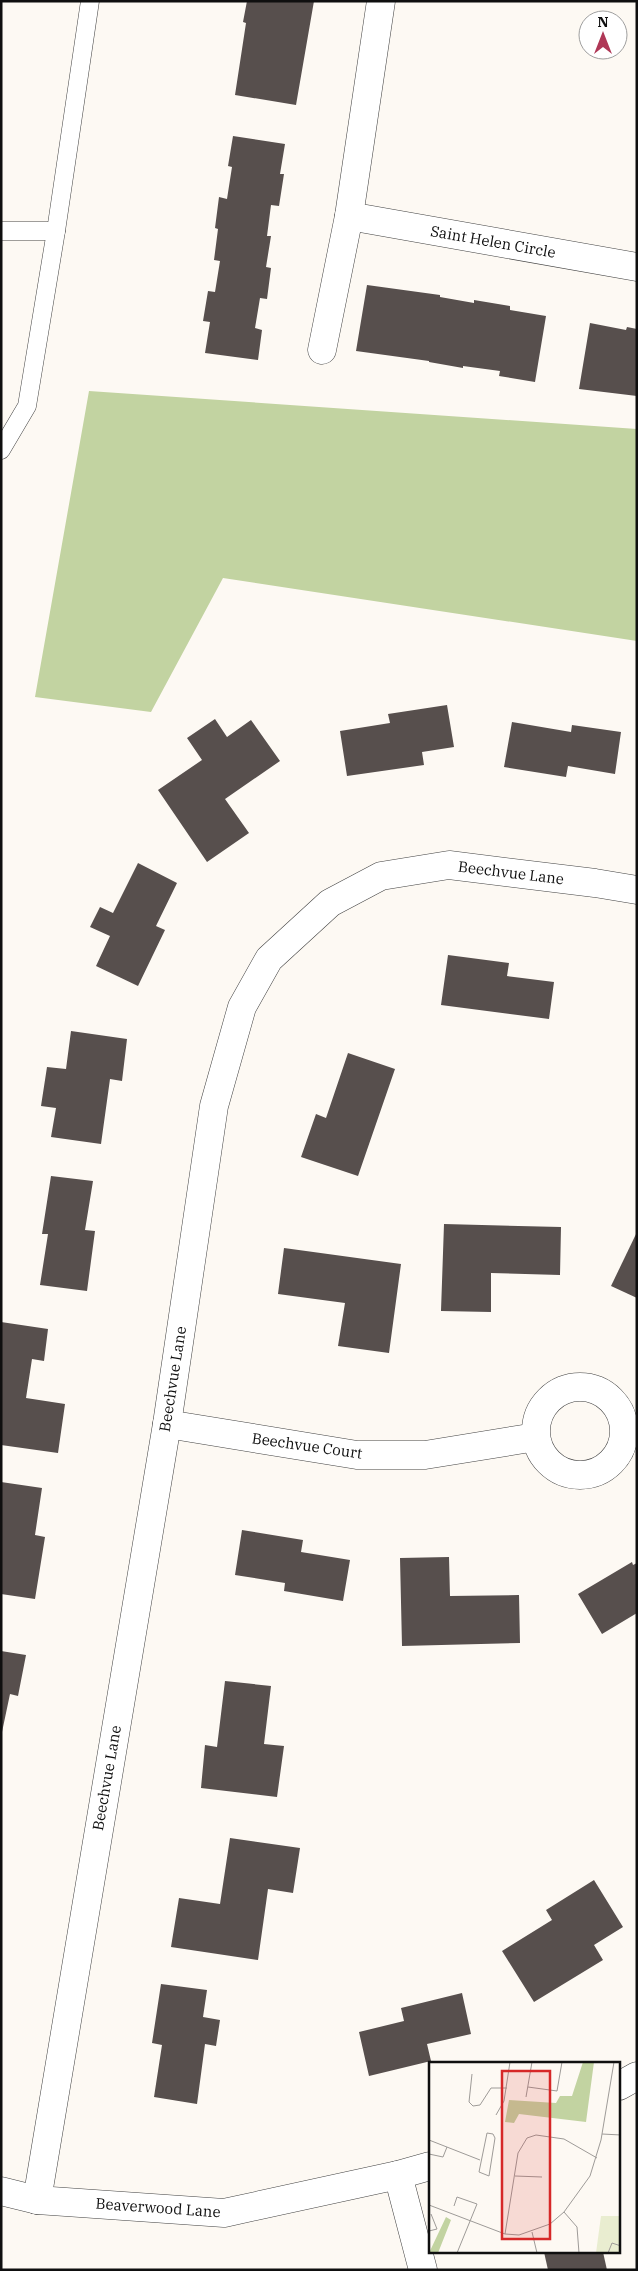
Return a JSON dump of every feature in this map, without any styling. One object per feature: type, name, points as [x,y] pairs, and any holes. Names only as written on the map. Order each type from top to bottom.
[{"type":"street","points":[[322,350],[349,216],[381,1]]},
{"type":"street","name":"Saint Helen Circle","points":[[349,216],[637,267]]},
{"type":"street","name":"Beechvue Lane","points":[[37,2200],[167,1424],[214,1106],[242,1007],[269,959],[330,903],[381,876],[449,866],[595,883],[637,890]]},
{"type":"street","name":"Beechvue Court","points":[[167,1424],[357,1455],[425,1455],[536,1437]]},
{"type":"street","points":[[620,2085],[637,2076]]},
{"type":"street","name":"Beaverwood Lane","points":[[1,2191],[37,2200],[224,2213],[398,2175],[429,2166]]},
{"type":"street","points":[[398,2175],[424,2270]]},
{"type":"lane","points":[[1,450],[26,406],[56,231],[90,1]]},
{"type":"lane","points":[[1,231],[56,231]]},
{"type":"green space","points":[[89,391],[637,429],[637,641],[223,578],[151,712],[35,697]]},
{"type":"building","points":[[247,1],[314,1],[296,105],[235,95],[246,23],[243,22]]},
{"type":"building","points":[[233,136],[285,144],[280,174],[284,174],[279,206],[271,205],[267,236],[271,236],[266,267],[271,268],[267,299],[260,298],[255,328],[262,330],[258,360],[205,353],[210,322],[203,321],[208,291],[215,292],[220,261],[214,260],[218,229],[215,228],[219,197],[227,199],[232,167],[228,166]]},
{"type":"building","points":[[367,285],[440,295],[440,297],[474,303],[474,300],[510,306],[510,310],[546,316],[535,382],[499,376],[500,371],[463,366],[463,368],[429,361],[356,351]]},
{"type":"building","points":[[590,323],[626,330],[627,327],[637,329],[637,396],[579,389]]},
{"type":"building","points":[[447,705],[454,747],[422,752],[424,765],[347,776],[340,731],[390,723],[388,714]]},
{"type":"building","points":[[215,719],[227,737],[251,720],[280,761],[225,799],[249,833],[207,862],[158,790],[202,760],[187,738]]},
{"type":"building","points":[[512,722],[571,732],[572,725],[621,732],[615,774],[568,766],[566,777],[504,767]]},
{"type":"building","points":[[138,863],[177,883],[156,926],[165,930],[138,986],[96,966],[110,936],[90,927],[100,907],[113,913]]},
{"type":"building","points":[[448,955],[509,963],[507,976],[554,982],[549,1019],[441,1005]]},
{"type":"building","points":[[71,1031],[127,1039],[122,1081],[110,1079],[101,1144],[51,1137],[56,1108],[41,1106],[47,1067],[66,1069]]},
{"type":"building","points":[[348,1053],[395,1069],[358,1176],[301,1157],[316,1114],[326,1118]]},
{"type":"building","points":[[51,1176],[93,1181],[85,1230],[95,1231],[87,1291],[40,1285],[48,1234],[42,1234]]},
{"type":"building","points":[[444,1224],[561,1227],[560,1275],[491,1273],[491,1312],[441,1311]]},
{"type":"building","points":[[637,1232],[637,1298],[611,1286]]},
{"type":"building","points":[[284,1248],[401,1264],[389,1353],[338,1346],[345,1303],[278,1294]]},
{"type":"building","points":[[1,1322],[48,1329],[44,1361],[32,1359],[26,1398],[65,1404],[58,1453],[1,1445]]},
{"type":"building","points":[[1,1482],[42,1488],[35,1535],[45,1537],[35,1599],[1,1594]]},
{"type":"building","points":[[242,1530],[303,1540],[301,1552],[350,1560],[343,1601],[284,1591],[285,1583],[235,1575]]},
{"type":"building","points":[[449,1557],[450,1596],[519,1595],[520,1643],[402,1646],[400,1558]]},
{"type":"building","points":[[632,1562],[633,1565],[637,1563],[637,1613],[602,1634],[578,1594]]},
{"type":"building","points":[[1,1651],[26,1655],[18,1696],[10,1694],[2,1732]]},
{"type":"building","points":[[225,1681],[271,1686],[264,1744],[284,1746],[277,1797],[201,1788],[205,1745],[217,1747]]},
{"type":"building","points":[[230,1838],[300,1848],[293,1893],[268,1889],[258,1960],[171,1947],[179,1898],[220,1904]]},
{"type":"building","points":[[594,1880],[623,1927],[594,1945],[603,1960],[534,2002],[502,1951],[552,1920],[546,1910]]},
{"type":"building","points":[[161,1984],[207,1990],[203,2017],[220,2020],[216,2046],[205,2044],[197,2104],[154,2097],[162,2045],[152,2043]]},
{"type":"building","points":[[462,1993],[471,2034],[427,2044],[431,2061],[369,2076],[359,2032],[404,2021],[401,2008]]},
{"type":"building","points":[[544,2254],[603,2254],[607,2270],[548,2270]]}]
